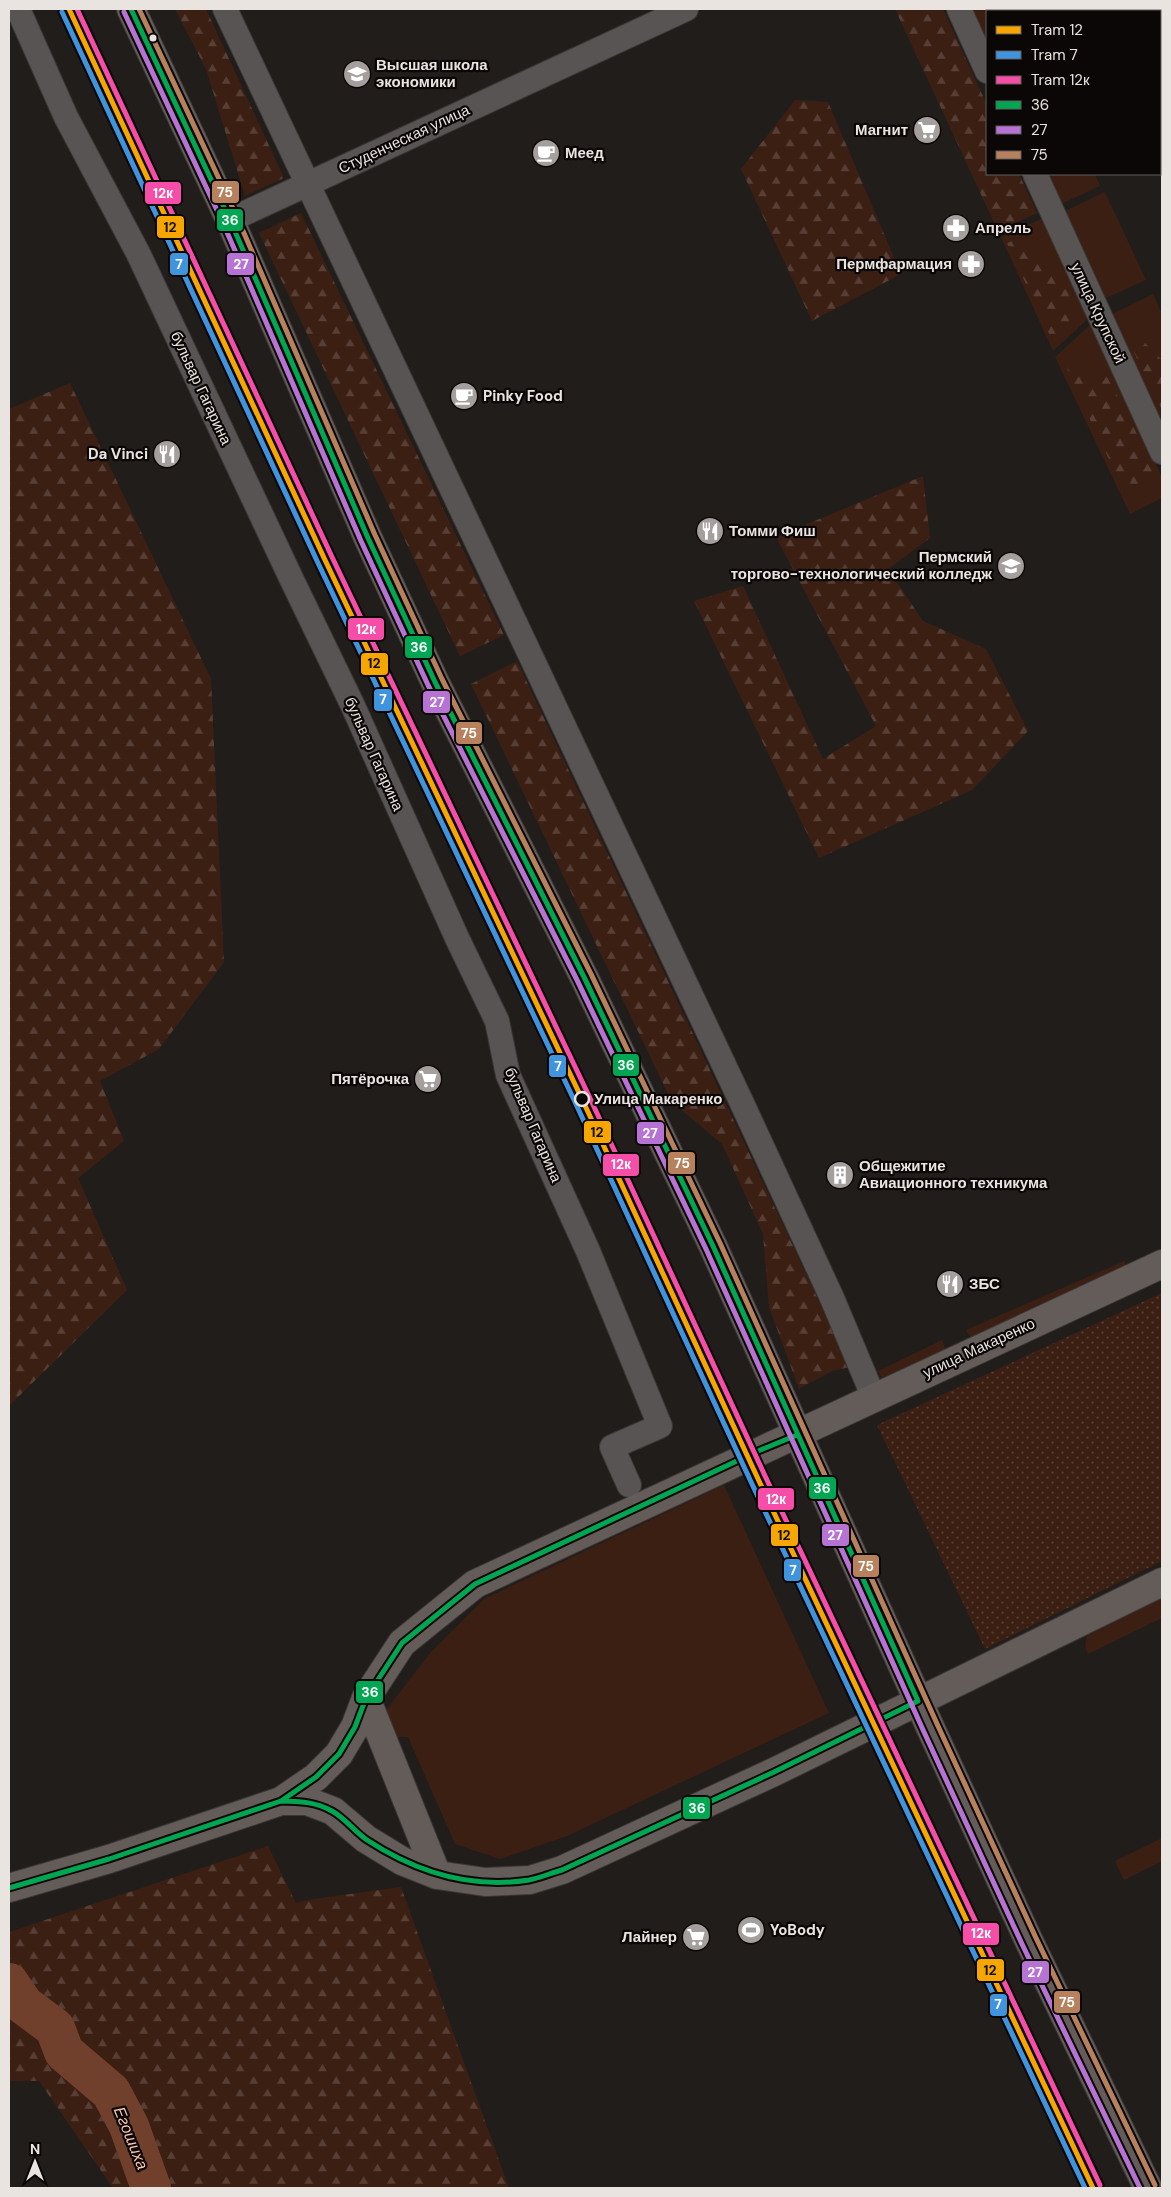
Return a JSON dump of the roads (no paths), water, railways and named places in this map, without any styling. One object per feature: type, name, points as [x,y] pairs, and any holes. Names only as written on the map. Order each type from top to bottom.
[{"type":"main road","points":[[132,9],[230,220],[364,529],[431,673],[588,986],[713,1246],[918,1701],[1029,1941],[1148,2188]]},
{"type":"main road","name":"улица Макаренко","points":[[281,1801],[316,1777],[339,1754],[355,1728],[366,1698],[402,1643],[475,1584],[1162,1264]]},
{"type":"main road","points":[[9,1888],[109,1859],[281,1801],[307,1801],[333,1811],[366,1838],[402,1861],[437,1874],[485,1882],[530,1880],[562,1870],[774,1772],[1162,1582]]},
{"type":"main road","points":[[366,1698],[437,1874]]},
{"type":"street","name":"бульвар Гагарина","points":[[18,9],[66,117],[138,253],[291,578],[354,706],[457,938],[497,1021],[508,1075],[588,1251],[660,1426],[612,1447],[629,1485]]},
{"type":"street","points":[[225,9],[737,1092],[832,1298],[874,1398]]},
{"type":"street","name":"Студенческая улица","points":[[230,220],[686,9]]},
{"type":"street","points":[[958,9],[986,69]]},
{"type":"street","name":"улица Крупской","points":[[1035,175],[1162,452]]},
{"type":"waterway","name":"Егошиха","points":[[9,1983],[24,2005],[55,2028],[64,2052],[111,2092],[129,2126],[151,2188]]},
{"type":"tram line","name":"12","points":[[69,9],[325,560],[582,1099],[759,1481],[1093,2188]]},
{"type":"tram line","name":"12к","points":[[77,9],[332,557],[589,1096],[766,1478],[1100,2185]]},
{"type":"tram line","name":"7","points":[[62,12],[318,563],[575,1102],[752,1484],[1085,2188]]},
{"type":"place","name":"Высшая школа экономики","points":[[357,74]]},
{"type":"place","name":"Магнит","points":[[927,130]]},
{"type":"place","name":"Меед","points":[[546,153]]},
{"type":"place","name":"Апрель","points":[[956,228]]},
{"type":"place","name":"Пермфармация","points":[[971,264]]},
{"type":"place","name":"Pinky Food","points":[[464,396]]},
{"type":"place","name":"Da Vinci","points":[[167,454]]},
{"type":"place","name":"Томми Фиш","points":[[710,531]]},
{"type":"place","name":"Пермский торгово-технологический колледж","points":[[1011,566]]},
{"type":"place","name":"Пятёрочка","points":[[428,1079]]},
{"type":"place","name":"Улица Макаренко","points":[[582,1099]]},
{"type":"place","name":"Общежитие Авиационного техникума","points":[[840,1175]]},
{"type":"place","name":"ЗБС","points":[[950,1284]]},
{"type":"place","name":"YoBody","points":[[751,1930]]},
{"type":"place","name":"Лайнер","points":[[696,1937]]}]
